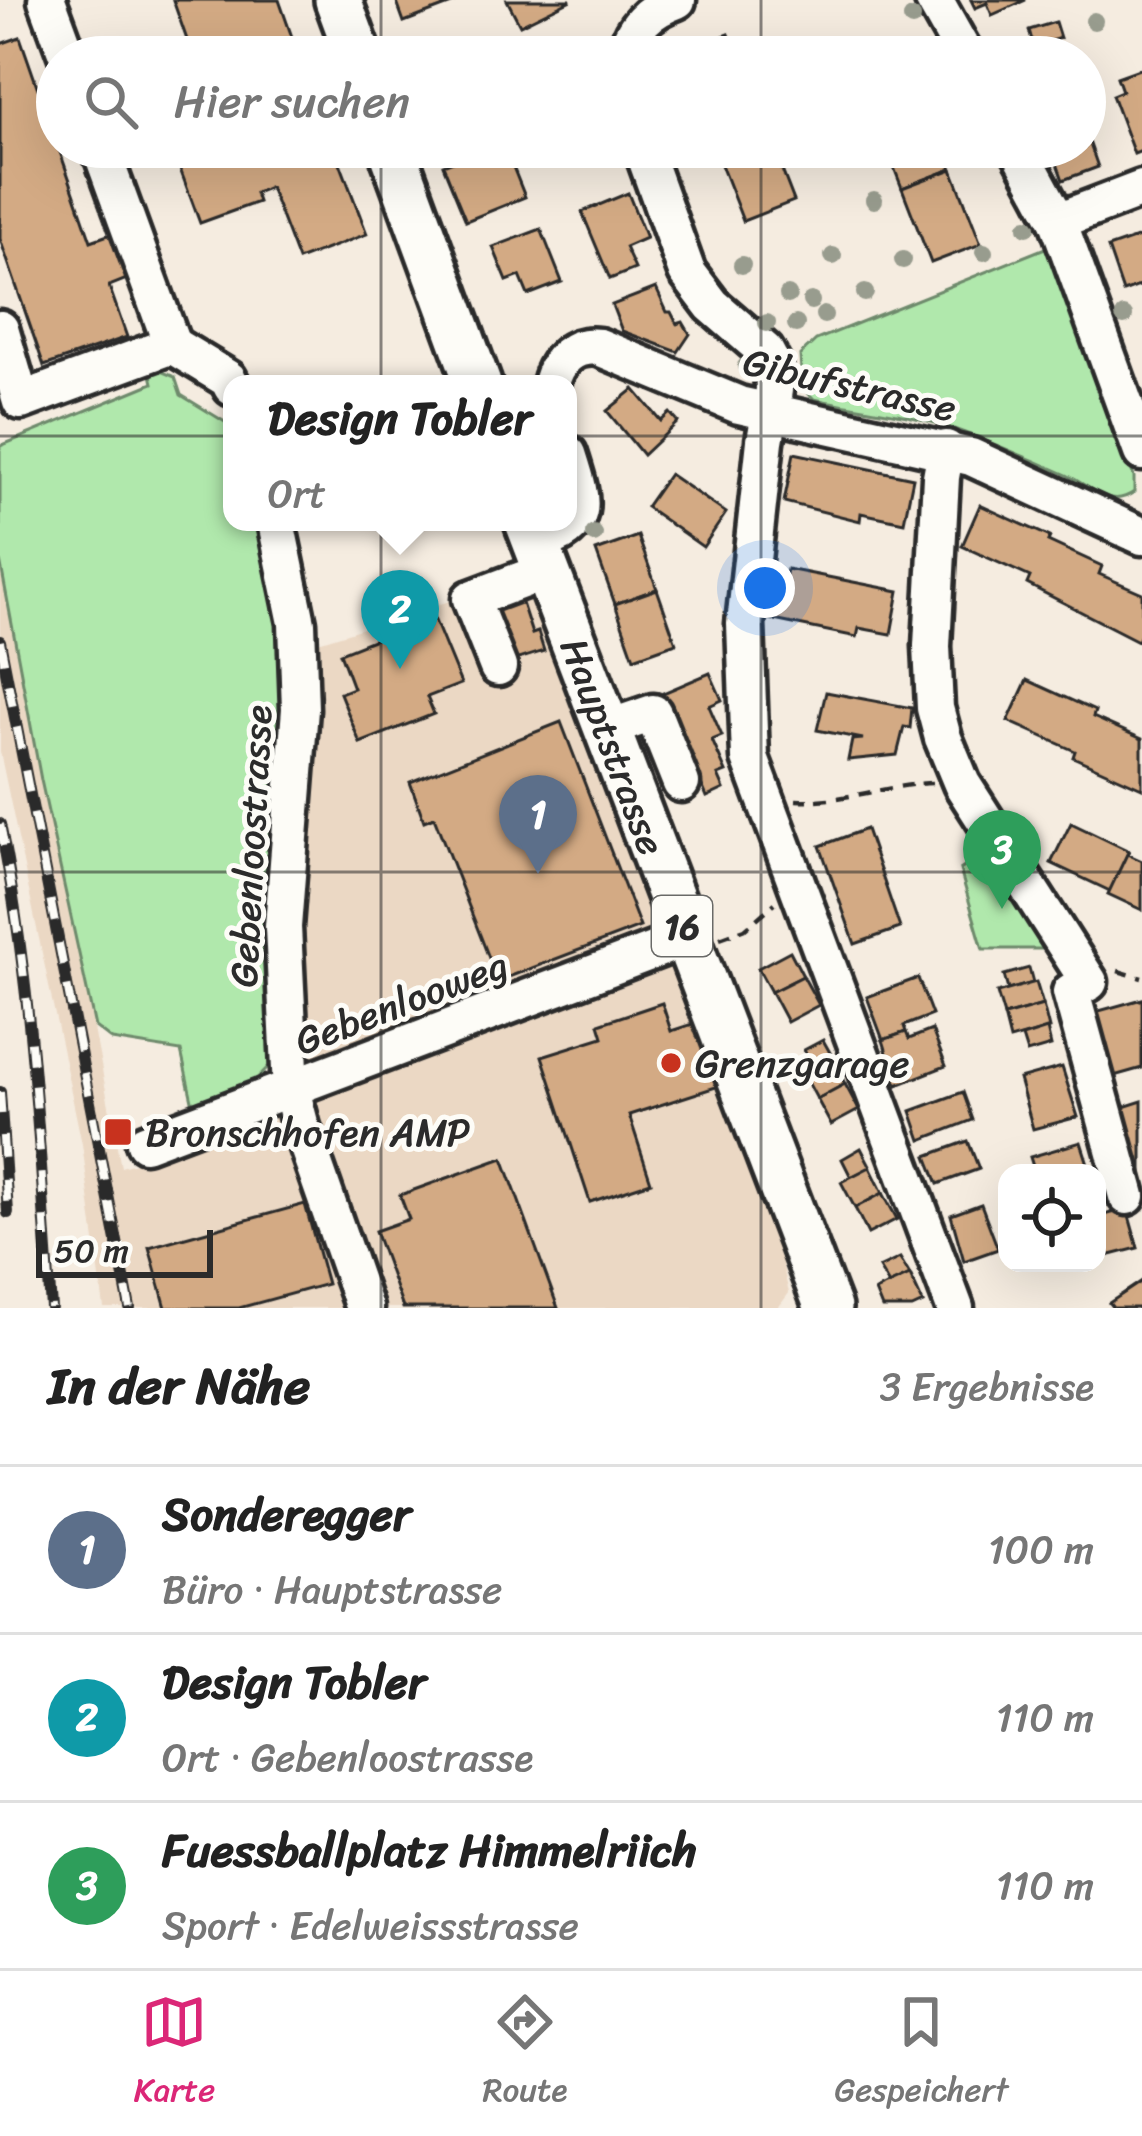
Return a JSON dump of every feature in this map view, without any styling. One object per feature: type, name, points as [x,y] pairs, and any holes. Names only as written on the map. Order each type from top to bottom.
[{"type":"main road","points":[[338,0],[351,36]]},
{"type":"main road","points":[[400,168],[475,375]]},
{"type":"main road","name":"Hauptstrasse","points":[[537,546],[828,1308]]},
{"type":"street","points":[[47,0],[60,36]]},
{"type":"street","points":[[626,27],[677,0]]},
{"type":"street","points":[[934,0],[954,36]]},
{"type":"street","points":[[108,168],[172,345],[223,376]]},
{"type":"street","points":[[650,168],[687,272],[712,304],[770,358],[774,374],[745,624],[750,758],[955,1308]]},
{"type":"street","points":[[1029,168],[1058,221],[1142,452]]},
{"type":"street","points":[[1058,221],[1142,189]]},
{"type":"street","points":[[0,329],[21,400],[172,345]]},
{"type":"street","name":"Gibufstrasse","points":[[555,375],[566,356],[579,348],[599,347],[739,405],[946,449],[996,467],[1142,536]]},
{"type":"street","points":[[946,449],[940,478],[932,676],[943,738],[956,772],[1089,982],[1071,992],[1127,1196]]},
{"type":"street","points":[[577,485],[577,516]]},
{"type":"street","name":"Gebenloostrasse","points":[[278,531],[297,623],[300,709],[283,927],[291,1088],[364,1308]]},
{"type":"street","points":[[498,667],[471,599],[537,546],[564,531]]},
{"type":"street","points":[[606,729],[653,713],[682,783]]},
{"type":"street","name":"Gebenlooweg","points":[[145,1143],[686,938]]},
{"type":"path","points":[[773,821],[798,800],[930,784],[956,772]]},
{"type":"path","points":[[686,938],[709,942],[745,929],[797,883]]},
{"type":"shaded area","points":[[0,550],[121,1167],[178,1151],[175,1141],[278,1080],[315,643],[529,576],[771,1216],[789,1293],[778,1308],[104,1308],[82,1144],[0,752]]},
{"type":"green space","points":[[1050,246],[1134,477],[1134,492],[1108,497],[1054,469],[962,432],[908,416],[814,399],[802,387],[800,355],[816,340]]},
{"type":"green space","points":[[149,366],[175,377],[181,395],[223,421],[223,531],[257,531],[273,593],[281,661],[283,776],[269,1066],[238,1098],[193,1105],[181,1051],[112,1040],[95,1027],[41,780],[0,560],[0,446],[153,383]]},
{"type":"green space","points":[[1000,843],[1052,949],[983,949],[960,870]]},
{"type":"building","points":[[173,0],[279,0],[292,36],[186,36]]},
{"type":"building","points":[[396,0],[462,0],[404,22]]},
{"type":"building","points":[[507,0],[571,0],[520,25]]},
{"type":"building","points":[[971,0],[1026,0],[992,15],[987,3],[975,8]]},
{"type":"building","points":[[1055,22],[1059,36],[1031,36],[1029,30]]},
{"type":"building","points":[[20,37],[36,83],[36,168],[66,168],[91,241],[111,234],[127,279],[109,286],[127,337],[44,366],[0,239],[0,44]]},
{"type":"building","points":[[1142,68],[1142,151],[1134,154],[1112,95],[1122,91],[1117,77]]},
{"type":"building","points":[[180,168],[342,168],[367,234],[298,260],[270,187],[255,193],[258,202],[200,223]]},
{"type":"building","points":[[444,168],[513,168],[525,197],[466,221]]},
{"type":"building","points":[[722,168],[781,168],[794,201],[743,221]]},
{"type":"building","points":[[894,168],[952,169],[902,188]]},
{"type":"building","points":[[1059,168],[1095,168],[1063,180]]},
{"type":"building","points":[[952,169],[981,244],[931,263],[902,188]]},
{"type":"building","points":[[628,193],[646,238],[625,247],[635,269],[610,279],[582,212]]},
{"type":"building","points":[[541,229],[562,282],[528,295],[520,276],[507,281],[493,247]]},
{"type":"building","points":[[1142,236],[1142,285],[1123,292],[1108,248]]},
{"type":"building","points":[[656,288],[667,312],[677,324],[683,322],[690,334],[678,352],[622,331],[612,305]]},
{"type":"building","points":[[634,389],[661,421],[670,413],[678,422],[643,455],[607,411]]},
{"type":"building","points":[[794,453],[913,478],[904,522],[861,513],[860,521],[784,502]]},
{"type":"building","points":[[669,474],[726,513],[703,547],[646,507]]},
{"type":"building","points":[[980,505],[1050,537],[1048,541],[1102,566],[1099,574],[1142,593],[1138,641],[1027,584],[1030,577],[962,546]]},
{"type":"building","points":[[638,536],[657,589],[615,604],[596,551]]},
{"type":"building","points":[[787,569],[899,591],[891,634],[859,628],[857,637],[769,619],[773,596],[781,597]]},
{"type":"building","points":[[657,589],[676,643],[634,658],[615,604]]},
{"type":"building","points":[[519,594],[532,634],[538,632],[544,651],[512,661],[484,606]]},
{"type":"building","points":[[433,616],[461,684],[427,697],[434,714],[360,743],[340,693],[353,688],[340,653]]},
{"type":"building","points":[[710,673],[722,700],[709,706],[722,736],[712,740],[726,772],[718,775],[724,789],[707,797],[663,693]]},
{"type":"building","points":[[1027,680],[1142,739],[1142,788],[1008,721]]},
{"type":"building","points":[[826,692],[912,708],[910,728],[904,727],[897,755],[848,760],[852,740],[863,739],[817,730]]},
{"type":"building","points":[[561,722],[640,927],[498,981],[434,817],[424,821],[410,782]]},
{"type":"building","points":[[1071,823],[1129,851],[1110,891],[1051,863]]},
{"type":"building","points":[[866,829],[900,928],[855,944],[820,846]]},
{"type":"building","points":[[1127,854],[1142,861],[1142,910],[1108,894]]},
{"type":"building","points":[[790,951],[803,976],[771,992],[758,968]]},
{"type":"building","points":[[1029,968],[1033,983],[1008,990],[1004,975]]},
{"type":"building","points":[[803,976],[819,1005],[787,1022],[771,992]]},
{"type":"building","points":[[918,978],[932,1015],[883,1040],[867,997]]},
{"type":"building","points":[[1036,982],[1043,1005],[1004,1016],[997,993]]},
{"type":"building","points":[[1142,999],[1142,1068],[1107,1078],[1088,1014]]},
{"type":"building","points":[[662,1003],[671,1031],[699,1022],[719,1086],[629,1115],[651,1182],[590,1202],[542,1056],[603,1037],[599,1024]]},
{"type":"building","points":[[1043,1005],[1049,1029],[1010,1040],[1004,1016]]},
{"type":"building","points":[[1047,1029],[1051,1046],[1027,1053],[1022,1037]]},
{"type":"building","points":[[932,1030],[946,1066],[897,1085],[883,1040],[906,1032],[909,1039]]},
{"type":"building","points":[[823,1040],[833,1058],[814,1068],[804,1050]]},
{"type":"building","points":[[833,1058],[845,1084],[817,1099],[803,1073]]},
{"type":"building","points":[[1062,1067],[1078,1117],[1033,1129],[1019,1079]]},
{"type":"building","points":[[845,1084],[859,1110],[831,1125],[817,1099]]},
{"type":"building","points":[[963,1092],[973,1120],[921,1140],[911,1111]]},
{"type":"building","points":[[1142,1101],[1142,1172],[1134,1174],[1114,1110]]},
{"type":"building","points":[[968,1141],[979,1169],[938,1184],[927,1156]]},
{"type":"building","points":[[1081,1142],[1088,1164],[1032,1164],[1030,1157]]},
{"type":"building","points":[[861,1148],[871,1167],[851,1177],[842,1159]]},
{"type":"building","points":[[503,1158],[558,1308],[403,1308],[375,1231],[409,1219],[400,1195]]},
{"type":"building","points":[[870,1167],[883,1193],[855,1208],[841,1182]]},
{"type":"building","points":[[883,1193],[897,1219],[868,1234],[855,1208]]},
{"type":"building","points":[[305,1204],[327,1284],[239,1308],[166,1308],[149,1247]]},
{"type":"building","points":[[981,1204],[998,1249],[964,1261],[951,1215]]},
{"type":"building","points":[[1127,1209],[1138,1248],[1106,1256],[1106,1215]]},
{"type":"building","points":[[900,1258],[910,1275],[889,1285],[879,1268]]},
{"type":"building","points":[[910,1275],[923,1303],[912,1308],[882,1308],[875,1291]]},
{"type":"building","points":[[1142,1281],[1142,1308],[1113,1308],[1109,1303]]},
{"type":"railway","points":[[0,641],[130,1308]]},
{"type":"railway","points":[[0,824],[27,1005],[51,1308]]},
{"type":"railway","points":[[0,1092],[8,1213]]},
{"type":"place","name":"Design Tobler","points":[[400,669]]},
{"type":"place","name":"Sonderegger","points":[[538,874]]},
{"type":"place","name":"Fuessballplatz Himmelriich","points":[[1002,909]]},
{"type":"place","name":"Grenzgarage","points":[[671,1063]]},
{"type":"place","name":"Bronschhofen AMP","points":[[118,1132]]}]
